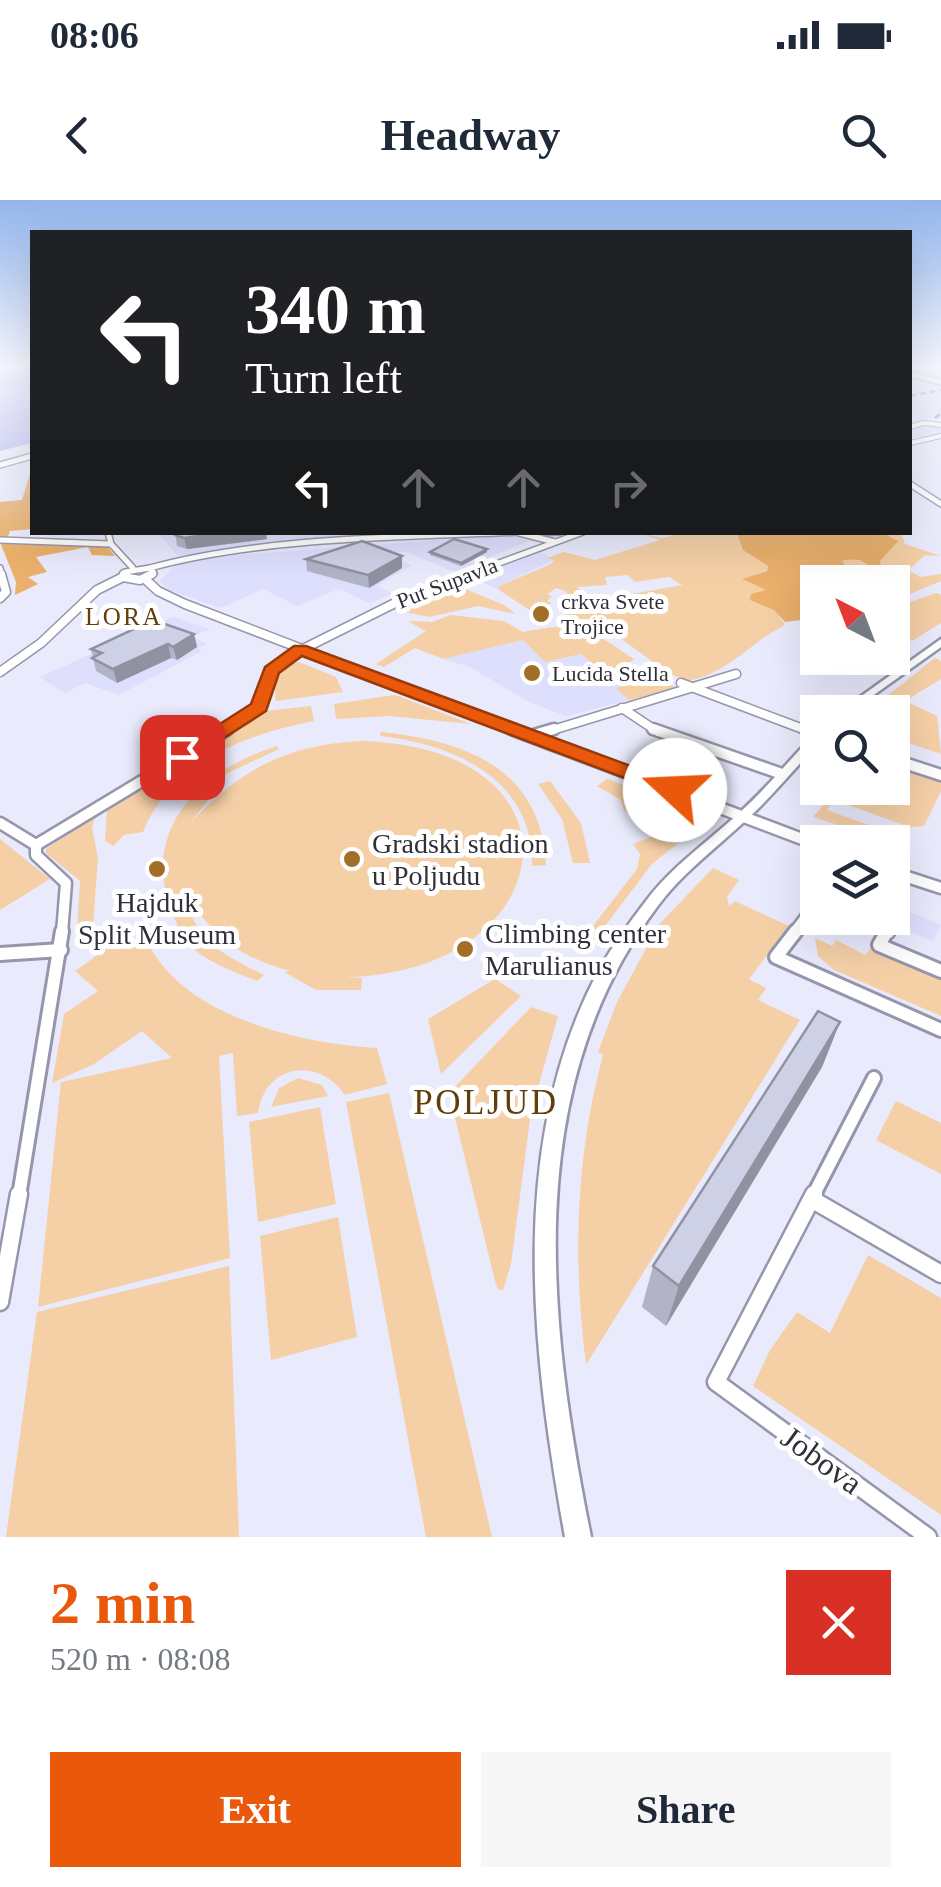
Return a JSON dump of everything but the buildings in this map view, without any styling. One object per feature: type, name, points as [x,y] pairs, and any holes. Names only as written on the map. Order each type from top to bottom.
[{"type":"main road","points":[[868,695],[941,642]]},
{"type":"main road","points":[[578,1537],[558,1439],[546,1320],[550,1170],[560,1100],[592,1002],[630,933],[653,902],[742,817],[800,754]]},
{"type":"street","points":[[912,443],[941,436]]},
{"type":"street","points":[[0,465],[30,457]]},
{"type":"street","points":[[912,485],[941,504]]},
{"type":"street","points":[[109,535],[111,544],[133,568]]},
{"type":"street","points":[[0,672],[42,643],[97,590],[133,568],[150,568],[198,555],[471,535]]},
{"type":"street","points":[[532,535],[551,541]]},
{"type":"street","points":[[532,535],[551,541]]},
{"type":"street","name":"Put Supavla","points":[[36,845],[248,717],[260,707],[271,670],[300,649],[401,600],[564,535]]},
{"type":"street","name":"Put Supavla","points":[[551,541],[572,535]]},
{"type":"street","points":[[0,540],[111,544]]},
{"type":"street","points":[[0,568],[6,592],[0,598]]},
{"type":"street","points":[[123,577],[146,578],[154,573],[150,568]]},
{"type":"street","points":[[146,578],[158,590],[186,604],[800,838]]},
{"type":"street","points":[[534,736],[736,674]]},
{"type":"street","points":[[682,684],[800,728]]},
{"type":"street","points":[[622,708],[636,720],[665,734],[782,774]]},
{"type":"street","points":[[910,765],[941,775]]},
{"type":"street","points":[[0,822],[36,845],[36,855],[66,883],[61,950],[0,1302]]},
{"type":"street","points":[[910,878],[941,888]]},
{"type":"street","points":[[800,925],[776,957],[941,1030]]},
{"type":"street","points":[[888,935],[880,945],[941,971]]},
{"type":"street","points":[[0,954],[61,950]]},
{"type":"street","points":[[874,1078],[813,1200],[941,1274]]},
{"type":"street","name":"Jobova","points":[[813,1200],[716,1382],[928,1537]]},
{"type":"shaded area","points":[[912,426],[941,426],[941,432],[912,439]]},
{"type":"shaded area","points":[[30,474],[30,529],[10,531],[7,539],[0,538],[0,502],[22,500]]},
{"type":"shaded area","points":[[160,535],[384,535],[178,556]]},
{"type":"shaded area","points":[[507,535],[529,541],[454,572],[405,551],[384,556],[412,565],[378,585],[392,594],[370,603],[339,589],[297,606],[263,589],[221,608],[171,591],[159,581],[177,564],[209,557]]},
{"type":"shaded area","points":[[645,535],[738,535],[744,550],[768,566],[744,580],[767,590],[764,593],[785,625],[714,672],[687,681],[670,674],[599,623],[563,616],[594,596],[605,594],[610,598],[682,585],[669,577],[635,582],[628,575],[605,577],[607,585],[577,587],[583,593],[578,599],[563,596],[568,592],[556,588],[547,594],[552,596],[547,601],[552,603],[531,611],[499,590],[499,586],[551,564],[554,560],[547,558],[564,552],[595,560],[660,540]]},
{"type":"shaded area","points":[[738,535],[887,535],[898,541],[881,565],[851,560],[842,561],[845,565],[800,565],[800,620],[785,622],[774,610],[750,600],[751,594],[766,590],[742,579],[767,571],[768,566],[743,550]]},
{"type":"shaded area","points":[[886,535],[902,535],[905,544],[941,556],[925,555],[910,568],[910,565],[881,565],[879,561],[897,541]]},
{"type":"shaded area","points":[[0,542],[106,545],[115,556],[92,555],[88,547],[36,557],[47,572],[28,577],[38,584],[9,598],[15,595],[16,582]]},
{"type":"shaded area","points":[[541,552],[554,560],[499,586],[499,590],[472,577]]},
{"type":"shaded area","points":[[853,559],[881,565],[844,565],[841,561]]},
{"type":"shaded area","points":[[910,571],[920,577],[941,574],[941,581],[910,594]]},
{"type":"shaded area","points":[[453,584],[516,614],[478,606],[429,617],[390,609],[438,599],[429,593]]},
{"type":"shaded area","points":[[936,593],[941,595],[941,623],[912,641],[910,640],[910,602]]},
{"type":"shaded area","points":[[451,615],[504,621],[523,632],[559,627],[582,629],[634,659],[620,671],[676,688],[629,700],[616,688],[629,684],[613,669],[601,671],[581,654],[545,662],[523,640],[443,659],[415,648],[384,667],[376,664],[426,631],[408,621],[432,622]]},
{"type":"shaded area","points":[[173,617],[211,629],[191,636],[207,644],[198,648],[202,651],[119,695],[85,683],[65,693],[40,677]]},
{"type":"shaded area","points":[[523,640],[545,662],[581,654],[600,671],[613,669],[630,685],[617,689],[629,700],[566,716],[529,702],[470,667],[443,659]]},
{"type":"shaded area","points":[[935,658],[941,661],[941,679],[910,698],[888,695]]},
{"type":"shaded area","points":[[299,662],[336,677],[343,692],[276,701],[279,676]]},
{"type":"shaded area","points":[[394,695],[471,724],[389,716],[336,719],[334,704]]},
{"type":"shaded area","points":[[910,703],[937,716],[941,754],[910,744]]},
{"type":"shaded area","points":[[311,706],[314,721],[262,734],[213,755],[172,787],[143,832],[124,835],[113,846],[105,841],[107,810],[143,785],[163,784],[169,778],[164,772],[265,711]]},
{"type":"shaded area","points":[[381,732],[442,743],[494,766],[514,783],[530,805],[541,832],[546,865],[532,866],[529,836],[520,810],[484,771],[435,747],[380,736]]},
{"type":"shaded area","name":"Gradski stadion u Poljudu","points":[[361,741],[436,753],[488,780],[516,817],[522,859],[508,902],[473,939],[418,966],[345,977],[362,978],[361,990],[316,990],[284,972],[290,971],[242,952],[218,934],[186,895],[204,936],[224,953],[264,975],[257,981],[195,950],[173,915],[163,874],[165,848],[173,824],[187,803],[227,769],[277,746],[279,749],[228,773],[206,790],[214,793],[191,822],[228,788],[267,763],[310,748]]},
{"type":"shaded area","points":[[910,769],[941,776],[941,791],[924,826],[903,825],[848,805],[910,805]]},
{"type":"shaded area","points":[[607,779],[673,804],[665,817],[644,820],[643,816],[624,811],[621,800],[597,786]]},
{"type":"shaded area","points":[[550,781],[581,823],[590,863],[573,863],[562,819],[538,784]]},
{"type":"shaded area","points":[[824,805],[830,805],[827,810],[869,825],[838,825],[813,817]]},
{"type":"shaded area","points":[[96,815],[92,828],[98,858],[93,925],[76,946],[80,881],[46,849]]},
{"type":"shaded area","points":[[695,821],[702,824],[652,864],[589,947],[580,943],[637,869],[640,854],[633,844],[651,837],[645,829]]},
{"type":"shaded area","points":[[0,839],[50,879],[0,910]]},
{"type":"shaded area","points":[[713,868],[739,880],[727,897],[729,906],[735,901],[789,926],[749,979],[766,988],[758,1000],[800,1020],[586,1365],[579,1287],[579,1209],[587,1132],[603,1055],[598,1052],[617,1002],[648,945],[647,937]]},
{"type":"shaded area","points":[[910,912],[941,925],[933,941],[910,932]]},
{"type":"shaded area","points":[[145,936],[161,964],[184,987],[212,1006],[279,1032],[377,1048],[387,1084],[345,1095],[321,1074],[294,1071],[271,1084],[258,1113],[237,1116],[233,1053],[219,1056],[230,1258],[38,1307],[61,1082],[172,1058],[142,1031],[94,1064],[52,1083],[64,1014],[98,991],[75,971],[109,947]]},
{"type":"shaded area","points":[[815,938],[832,946],[836,940],[865,955],[871,948],[941,974],[941,1016],[834,970],[818,956]]},
{"type":"shaded area","points":[[495,979],[521,996],[441,1074],[428,1019]]},
{"type":"shaded area","points":[[531,1007],[558,1016],[531,1112],[511,1264],[503,1290],[498,1289],[495,1281],[449,1093]]},
{"type":"shaded area","points":[[298,1078],[322,1085],[328,1096],[271,1107],[279,1088]]},
{"type":"shaded area","points":[[389,1093],[492,1537],[426,1537],[346,1102]]},
{"type":"shaded area","points":[[896,1101],[941,1123],[941,1174],[876,1140]]},
{"type":"shaded area","points":[[320,1107],[336,1204],[258,1222],[249,1122]]},
{"type":"shaded area","points":[[338,1217],[357,1337],[271,1360],[260,1236]]},
{"type":"shaded area","points":[[868,1255],[941,1298],[941,1515],[753,1386],[770,1350],[797,1312],[830,1333]]},
{"type":"shaded area","points":[[229,1266],[239,1537],[6,1537],[37,1312]]},
{"type":"water","points":[[0,426],[30,426],[30,444],[0,451]]},
{"type":"place","name":"crkva Svete Trojice","points":[[541,614]]},
{"type":"place","name":"Lucida Stella","points":[[532,673]]},
{"type":"place","name":"Gradski stadion u Poljudu","points":[[352,859]]},
{"type":"place","name":"Hajduk Split Museum","points":[[157,869]]},
{"type":"place","name":"Climbing center Marulianus","points":[[465,949]]},
{"type":"district","name":"LORA","points":[[124,616]]},
{"type":"district","name":"POLJUD","points":[[486,1102]]},
{"type":"route","points":[[182,757],[260,707],[271,670],[300,649],[675,790]]}]
